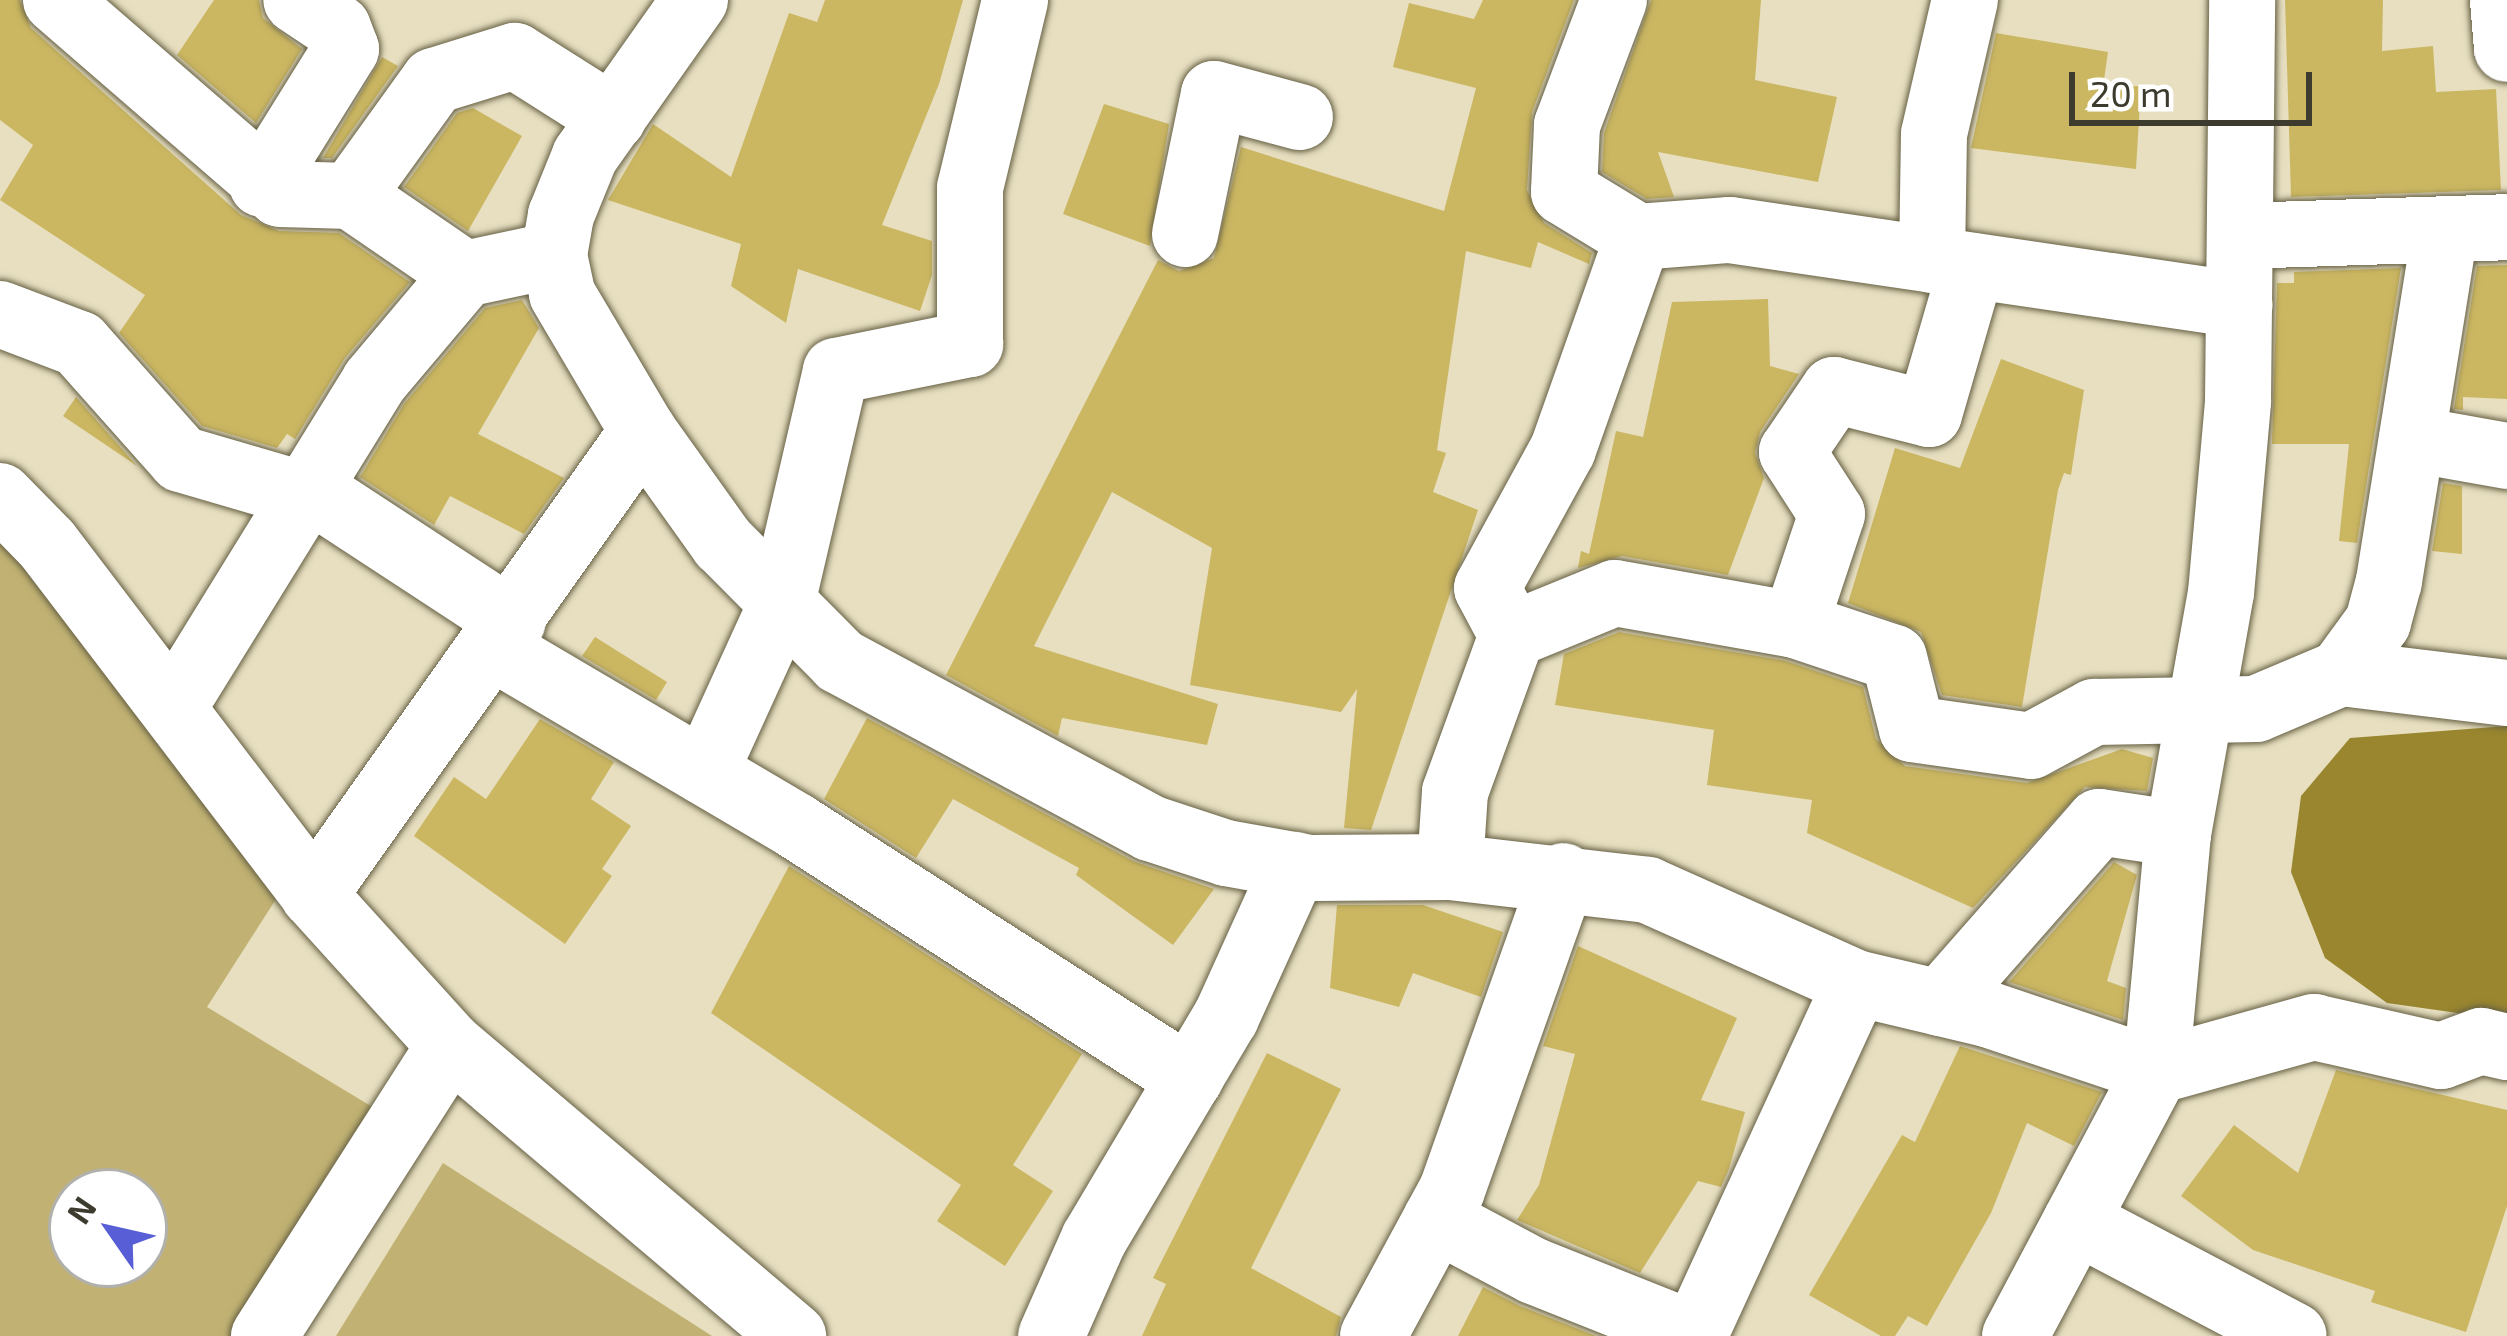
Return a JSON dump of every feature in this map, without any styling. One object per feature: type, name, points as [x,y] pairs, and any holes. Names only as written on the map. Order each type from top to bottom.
[{"type":"street","points":[[56,0],[262,184],[280,194],[351,196],[465,274]]},
{"type":"street","points":[[262,184],[346,49],[338,28],[296,0]]},
{"type":"street","points":[[695,0],[585,156],[561,214],[554,255],[562,294],[643,431],[724,543],[840,661],[1150,827],[1295,865],[1450,867],[1563,876],[1648,890],[1856,983],[1940,1003],[2156,1071],[2314,1027],[2440,1055],[2481,1041],[2507,1047]]},
{"type":"street","points":[[705,772],[782,603],[836,371],[970,344],[970,188],[1016,0]]},
{"type":"street","points":[[1614,0],[1567,125],[1564,192],[1638,237],[1730,230],[2240,305]]},
{"type":"street","points":[[1795,625],[1832,514],[1792,452],[1834,390],[1929,414],[1952,263],[1934,134],[1965,0]]},
{"type":"street","points":[[2015,1336],[2156,1071],[2178,834],[2221,593],[2240,305],[2242,0]]},
{"type":"street","points":[[2503,0],[2507,49]]},
{"type":"street","points":[[351,196],[434,81],[515,56],[613,118]]},
{"type":"street","points":[[1185,234],[1214,94],[1300,118]]},
{"type":"street","points":[[2241,236],[2476,229],[2412,439],[2378,622],[2341,673]]},
{"type":"street","points":[[1512,635],[1487,588],[1563,449],[1638,237]]},
{"type":"street","points":[[172,708],[309,496],[374,382],[465,274],[554,255]]},
{"type":"street","points":[[0,314],[80,344],[181,459],[309,496],[705,772],[1190,1079]]},
{"type":"street","points":[[314,895],[503,635],[643,431]]},
{"type":"street","points":[[2412,439],[2507,456]]},
{"type":"street","points":[[0,496],[47,544],[314,895],[450,1045],[794,1336]]},
{"type":"street","points":[[1450,867],[1455,792],[1512,635],[1615,593],[1795,625],[1894,658],[1912,729],[2031,746],[2094,712],[2256,710],[2341,673],[2507,693]]},
{"type":"street","points":[[1940,1003],[2099,822],[2178,834]]},
{"type":"street","points":[[1051,1336],[1094,1238],[1190,1079],[1295,865]]},
{"type":"street","points":[[1373,1336],[1436,1219],[1563,876]]},
{"type":"street","points":[[1436,1219],[1534,1271],[1694,1335],[1856,983]]},
{"type":"street","points":[[265,1336],[450,1045]]},
{"type":"street","points":[[2076,1221],[2294,1336]]},
{"type":"shaded area","points":[[0,478],[285,885],[207,1007],[394,1120],[259,1336],[0,1336]]},
{"type":"shaded area","points":[[2507,726],[2507,1020],[2387,1003],[2325,958],[2291,872],[2301,796],[2350,738]]},
{"type":"shaded area","points":[[443,1163],[712,1336],[336,1336]]},
{"type":"building","points":[[0,0],[20,0],[31,28],[241,215],[279,231],[339,233],[410,282],[345,358],[295,439],[287,434],[277,448],[202,426],[119,333],[145,295],[0,200],[33,145],[0,120]]},
{"type":"building","points":[[214,0],[259,0],[263,18],[302,49],[256,123],[177,55]]},
{"type":"building","points":[[825,0],[963,0],[939,84],[882,225],[932,241],[932,275],[920,311],[798,269],[786,323],[731,286],[741,244],[608,200],[653,124],[731,177],[789,13],[817,22]]},
{"type":"building","points":[[1483,0],[1574,0],[1532,112],[1527,190],[1544,223],[1592,253],[1589,264],[1538,242],[1531,268],[1466,251],[1437,450],[1446,453],[1433,492],[1478,510],[1371,830],[1344,828],[1357,689],[1341,712],[1190,685],[1212,548],[1112,492],[1034,646],[1218,704],[1207,745],[1062,718],[1058,736],[946,675],[1158,260],[1179,271],[1214,258],[1241,147],[1444,211],[1476,88],[1393,67],[1409,3],[1474,19]]},
{"type":"building","points":[[1651,0],[1761,0],[1755,80],[1837,97],[1818,182],[1658,152],[1674,197],[1647,199],[1602,172],[1604,133]]},
{"type":"building","points":[[2285,0],[2383,0],[2382,51],[2433,46],[2436,92],[2496,89],[2501,190],[2291,197]]},
{"type":"building","points":[[1996,33],[2108,52],[2103,87],[2141,86],[2136,169],[1971,148]]},
{"type":"building","points":[[382,57],[398,66],[332,158],[323,158]]},
{"type":"building","points":[[1104,104],[1169,124],[1150,246],[1063,214]]},
{"type":"building","points":[[473,108],[522,136],[468,231],[404,187],[457,113]]},
{"type":"building","points":[[2507,265],[2507,399],[2463,397],[2463,410],[2454,409],[2477,266]]},
{"type":"building","points":[[2401,268],[2357,543],[2339,541],[2349,444],[2272,444],[2277,283],[2294,283],[2294,272]]},
{"type":"building","points":[[1768,299],[1770,366],[1799,374],[1760,432],[1755,453],[1764,478],[1728,575],[1622,556],[1578,568],[1581,551],[1589,554],[1616,431],[1643,437],[1672,302]]},
{"type":"building","points":[[522,300],[539,328],[478,434],[564,478],[524,534],[450,496],[434,525],[360,477],[404,404],[485,308]]},
{"type":"building","points":[[2001,359],[2084,390],[2071,475],[2064,473],[2058,490],[2022,707],[1942,695],[1921,632],[1848,603],[1895,448],[1960,468]]},
{"type":"building","points":[[76,397],[137,466],[63,416]]},
{"type":"building","points":[[2443,483],[2462,486],[2462,554],[2432,551]]},
{"type":"building","points":[[1619,632],[1786,661],[1863,687],[1876,739],[1905,766],[2027,783],[2122,749],[2153,758],[2147,791],[2085,787],[1973,908],[1807,833],[1812,800],[1707,785],[1714,730],[1555,705],[1564,654]]},
{"type":"building","points":[[595,637],[667,682],[656,700],[582,656]]},
{"type":"building","points":[[867,718],[1133,861],[1214,889],[1173,945],[1076,875],[1079,868],[953,799],[916,858],[824,799]]},
{"type":"building","points":[[540,719],[614,762],[591,799],[631,826],[602,869],[612,876],[565,944],[414,836],[454,777],[486,799]]},
{"type":"building","points":[[2114,862],[2137,875],[2107,981],[2126,988],[2123,1020],[2009,982]]},
{"type":"building","points":[[789,866],[1082,1054],[1013,1165],[1053,1191],[1005,1266],[937,1221],[961,1185],[711,1013]]},
{"type":"building","points":[[1337,905],[1423,905],[1503,932],[1481,997],[1413,973],[1399,1007],[1330,988]]},
{"type":"building","points":[[1578,946],[1737,1018],[1701,1100],[1745,1112],[1729,1169],[1721,1187],[1698,1181],[1640,1273],[1517,1220],[1539,1185],[1575,1054],[1543,1046]]},
{"type":"building","points":[[1960,1046],[2102,1092],[2074,1146],[2027,1123],[1991,1213],[1927,1326],[1908,1316],[1895,1336],[1881,1336],[1809,1295],[1902,1135],[1915,1142]]},
{"type":"building","points":[[1267,1053],[1341,1089],[1251,1268],[1341,1317],[1336,1336],[1142,1336],[1166,1284],[1153,1278]]},
{"type":"building","points":[[2336,1070],[2507,1110],[2507,1206],[2466,1332],[2371,1302],[2375,1291],[2253,1250],[2181,1196],[2234,1125],[2298,1173]]},
{"type":"building","points":[[1483,1287],[1520,1306],[1596,1336],[1458,1336]]}]
